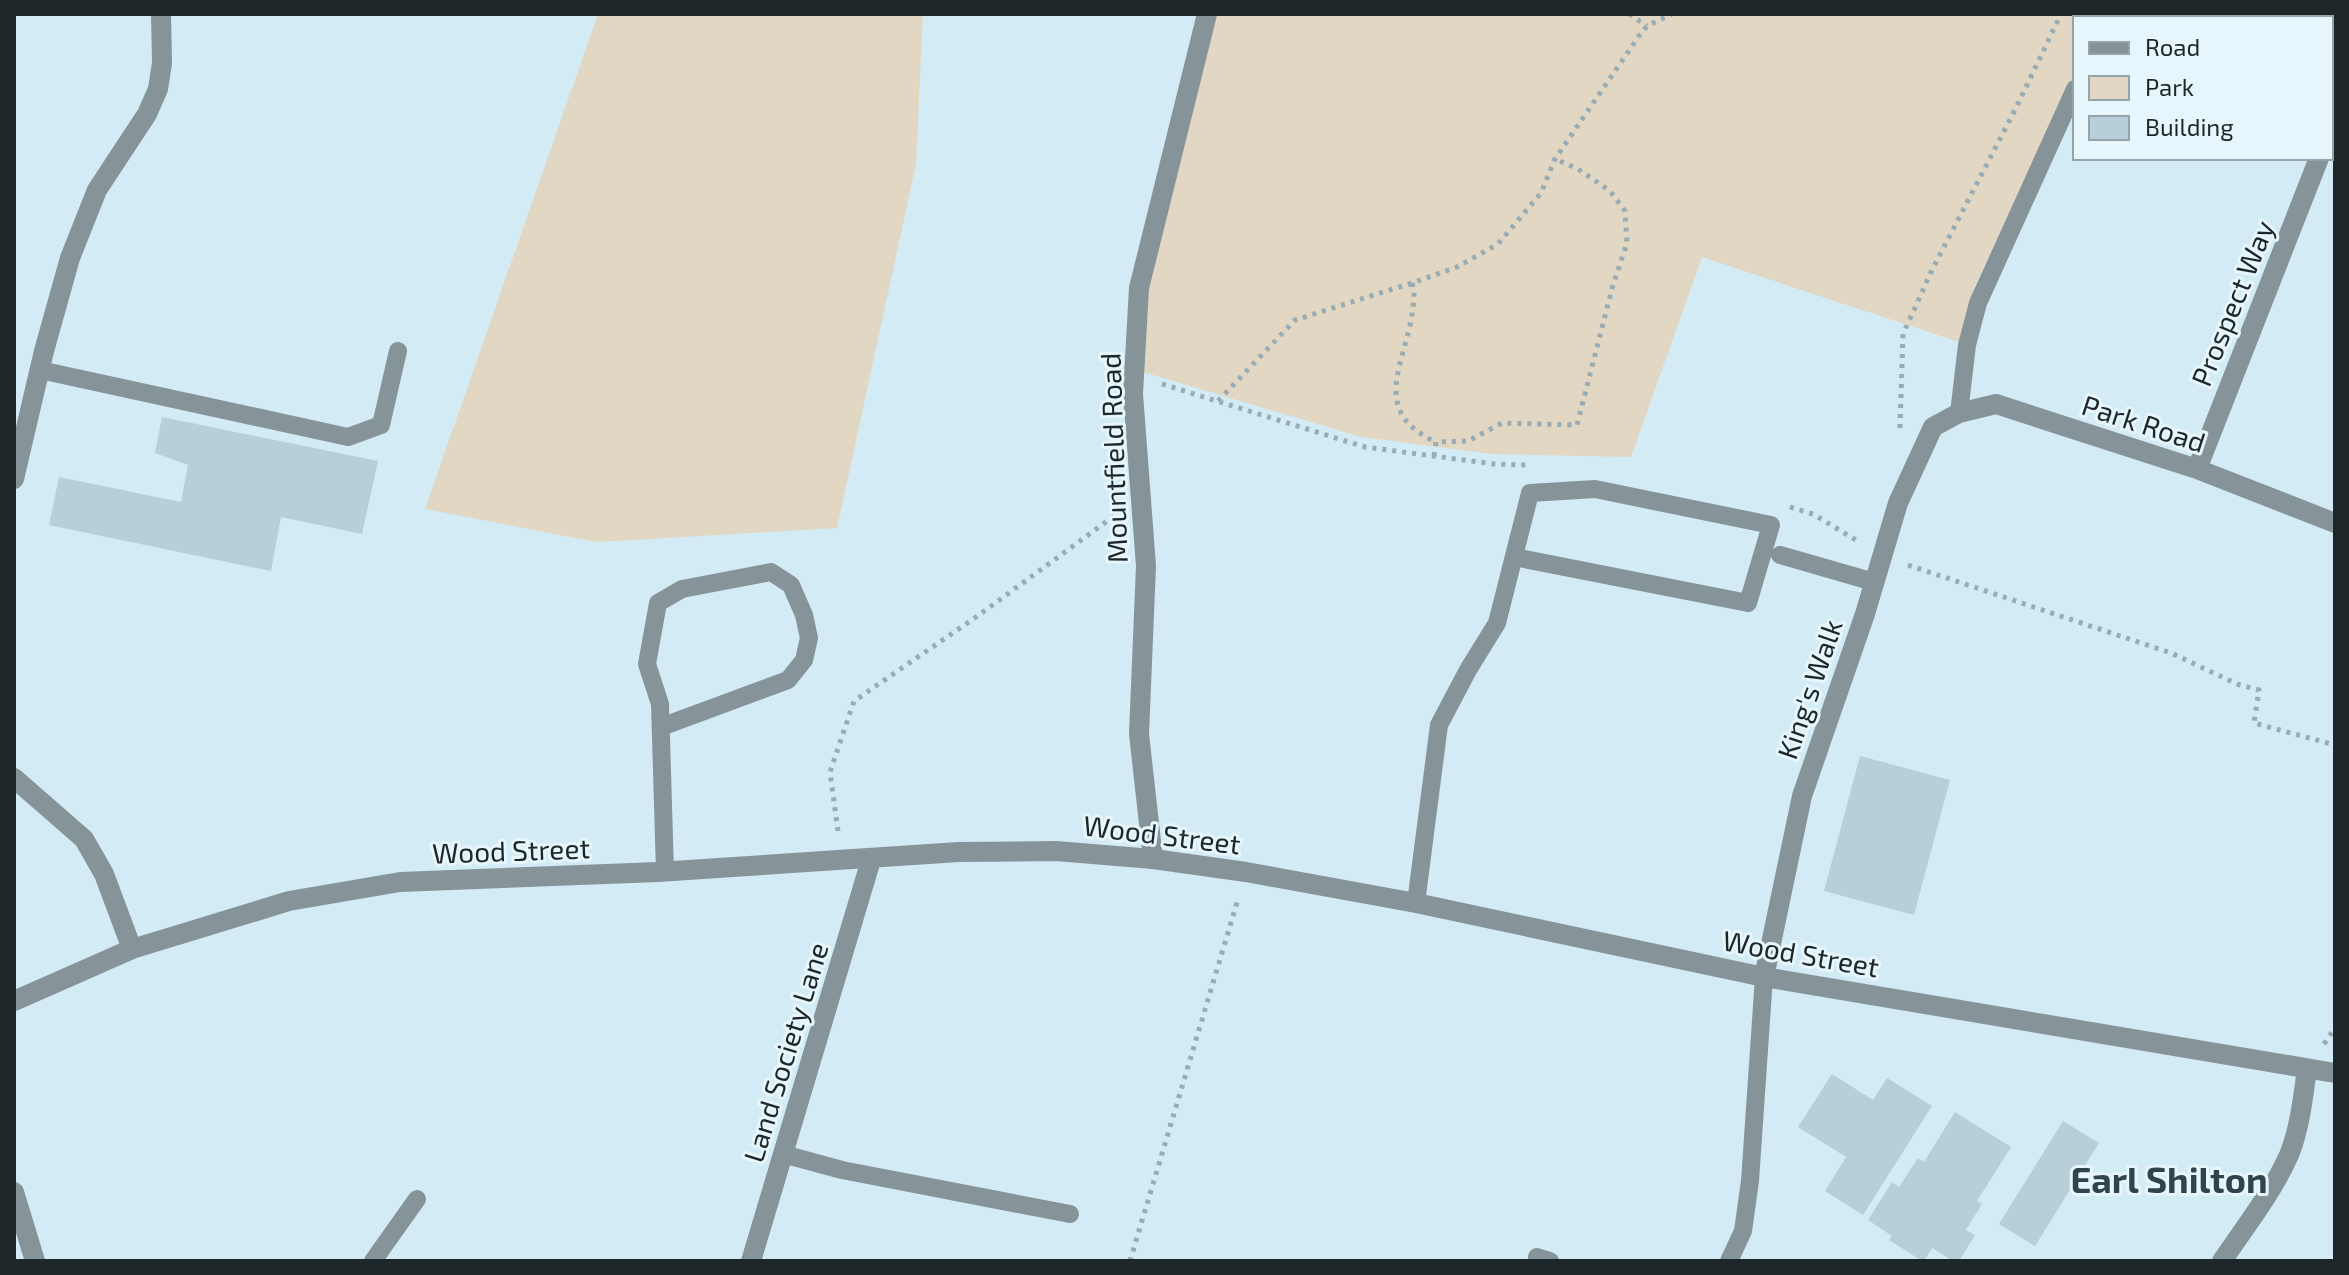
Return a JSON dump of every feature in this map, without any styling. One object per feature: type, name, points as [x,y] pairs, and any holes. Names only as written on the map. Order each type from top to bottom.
[{"type":"street","points":[[14,479],[70,258],[97,190],[147,114],[158,89],[162,63],[161,14]]},
{"type":"street","name":"Mountfield Road","points":[[1153,859],[1139,734],[1146,566],[1133,394],[1139,288],[1207,14]]},
{"type":"street","name":"Prospect Way","points":[[2197,469],[2318,160]]},
{"type":"street","name":"Park Road","points":[[1933,427],[1959,413],[1996,404],[2197,469],[2335,523]]},
{"type":"street","name":"King's Walk","points":[[1764,977],[1802,796],[1898,503],[1933,427]]},
{"type":"street","points":[[14,778],[84,839],[104,874],[132,949]]},
{"type":"street","name":"Wood Street","points":[[14,1001],[132,949],[289,901],[400,882],[665,872],[959,852],[1056,851],[1153,859],[1246,872],[1416,903],[1764,977],[2335,1073]]},
{"type":"street","name":"Land Society Lane","points":[[751,1261],[871,860]]},
{"type":"street","points":[[2222,1261],[2265,1198],[2289,1154],[2302,1107],[2307,1069]]},
{"type":"street","points":[[14,1192],[35,1261]]},
{"type":"lane","points":[[1959,413],[1967,345],[1978,303],[2073,93]]},
{"type":"lane","points":[[40,370],[348,437],[381,425],[398,351]]},
{"type":"lane","points":[[1416,903],[1439,725],[1497,623],[1530,493],[1595,489],[1771,525],[1748,603],[1514,557]]},
{"type":"lane","points":[[1780,555],[1874,582]]},
{"type":"lane","points":[[661,727],[788,680],[804,660],[809,638],[804,615],[791,585],[771,572],[682,589],[658,603],[647,664],[660,704],[665,872]]},
{"type":"lane","points":[[1729,1261],[1743,1231],[1750,1181],[1764,977]]},
{"type":"lane","points":[[783,1154],[842,1170],[1070,1214]]},
{"type":"lane","points":[[373,1261],[417,1199]]},
{"type":"path","points":[[1629,14],[1647,26]]},
{"type":"path","points":[[1218,401],[1295,320],[1457,267],[1498,244],[1541,193],[1555,159],[1647,26],[1672,14]]},
{"type":"path","points":[[1899,441],[1903,334],[2061,14]]},
{"type":"path","points":[[1412,283],[1415,293],[1411,329],[1395,384],[1398,409],[1416,433],[1436,442],[1468,441],[1502,423],[1577,425],[1627,243],[1625,211],[1610,191],[1578,169],[1555,159]]},
{"type":"path","points":[[1434,456],[1436,442]]},
{"type":"path","points":[[842,861],[830,772],[854,701],[1141,497]]},
{"type":"path","points":[[1130,1261],[1246,872]]},
{"type":"green space","points":[[598,14],[923,14],[916,164],[837,528],[597,542],[425,509]]},
{"type":"green space","points":[[1215,14],[2104,14],[2073,16],[2073,77],[1974,288],[1959,342],[1702,257],[1631,457],[1492,454],[1361,437],[1140,371],[1146,290]]},
{"type":"building","points":[[162,417],[378,461],[362,534],[281,517],[271,571],[49,525],[59,477],[181,502],[188,465],[155,453]]},
{"type":"building","points":[[1860,756],[1950,780],[1914,915],[1824,891]]},
{"type":"building","points":[[1832,1074],[1873,1100],[1887,1078],[1932,1106],[1863,1215],[1825,1191],[1846,1157],[1798,1127]]},
{"type":"building","points":[[1955,1112],[2011,1147],[1977,1201],[1982,1204],[1966,1230],[1975,1235],[1959,1261],[1953,1261],[1932,1248],[1922,1261],[1889,1240],[1892,1236],[1868,1220],[1892,1182],[1899,1187],[1918,1158],[1924,1162]]},
{"type":"building","points":[[2063,1121],[2099,1143],[2035,1246],[1999,1224]]},
{"type":"district","name":"Earl Shilton","points":[[2169,1178]]}]
